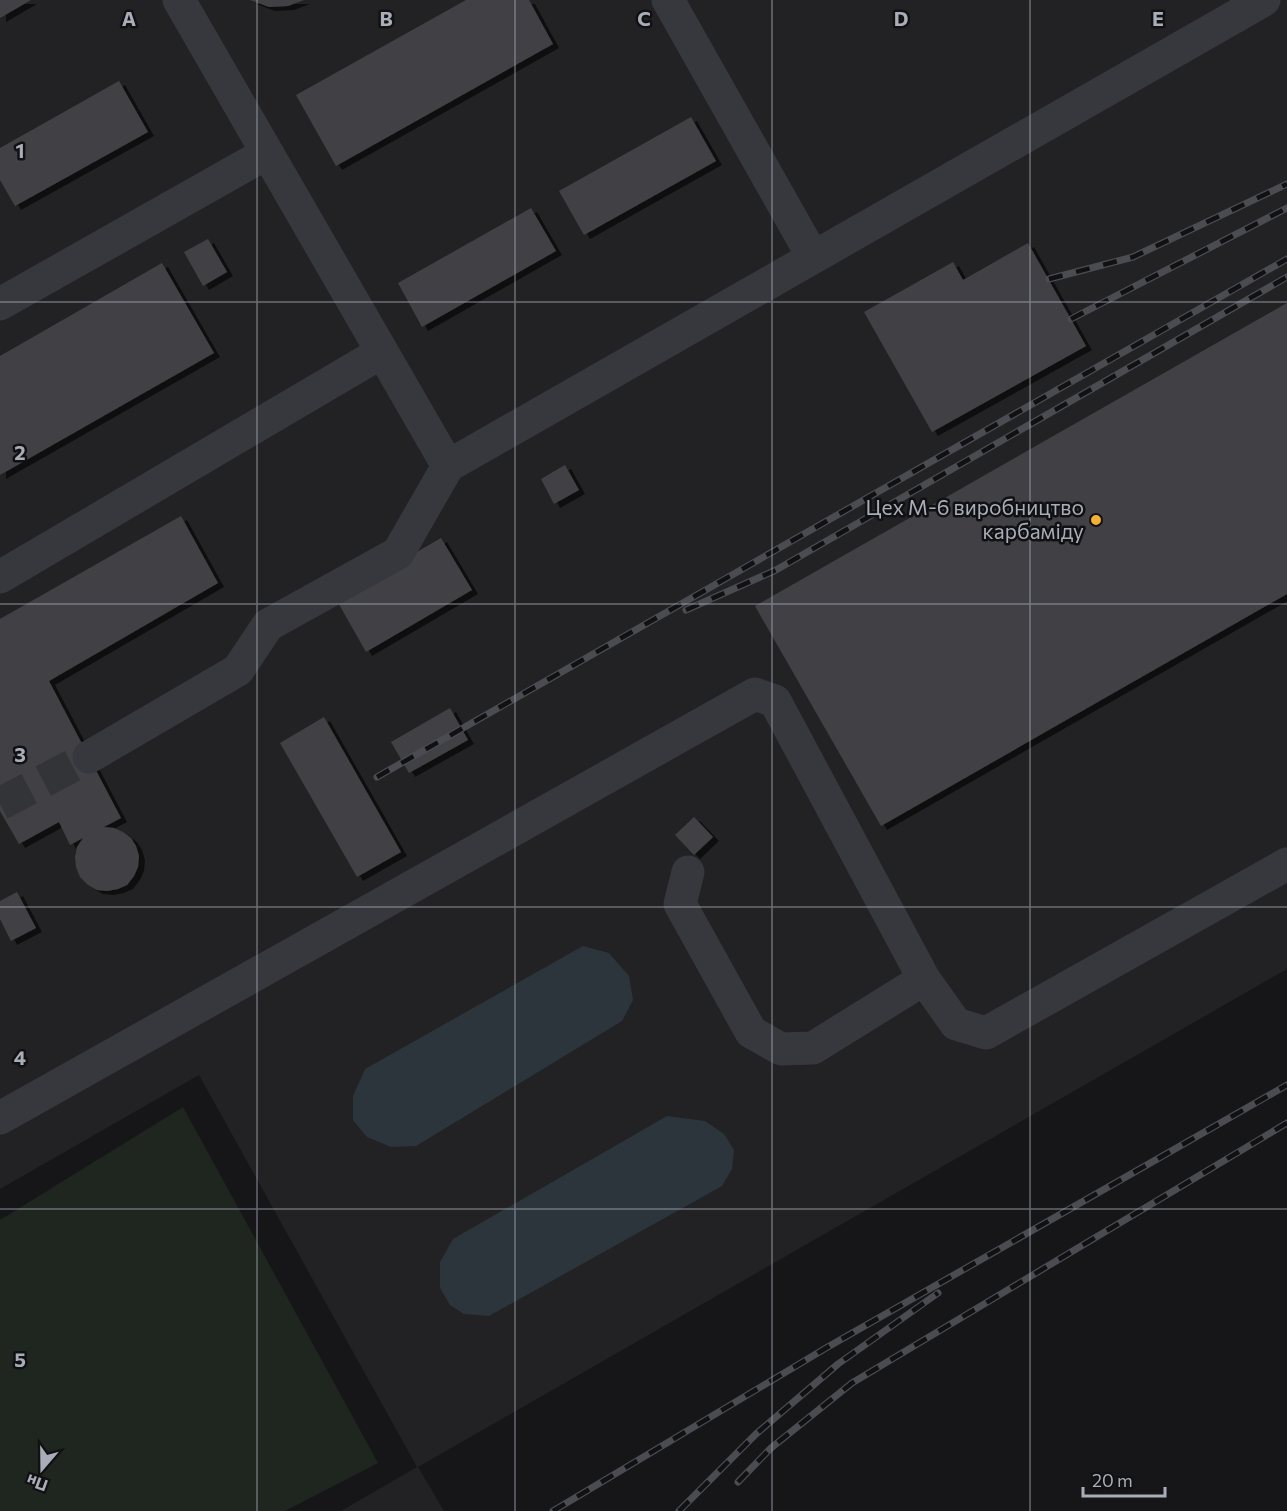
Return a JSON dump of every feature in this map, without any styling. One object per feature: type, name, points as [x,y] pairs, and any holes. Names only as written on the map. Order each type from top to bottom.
[{"type":"lane","points":[[178,0],[448,466]]},
{"type":"lane","points":[[668,0],[813,257]]},
{"type":"lane","points":[[89,757],[238,670],[267,625],[398,553],[448,466],[1264,0]]},
{"type":"lane","points":[[0,304],[267,153]]},
{"type":"lane","points":[[0,577],[382,352]]},
{"type":"lane","points":[[0,1118],[755,694],[776,701],[924,979],[956,1024],[986,1033],[1287,864]]},
{"type":"lane","points":[[688,872],[680,904],[751,1032],[781,1049],[813,1048],[924,979]]},
{"type":"shaded area","points":[[0,0],[1287,0],[1287,969],[418,1467],[444,1511],[341,1511],[417,1467],[199,1075],[0,1189]]},
{"type":"shaded area","points":[[583,946],[609,953],[629,976],[633,1000],[622,1021],[416,1146],[391,1147],[367,1137],[353,1120],[353,1096],[365,1069]]},
{"type":"shaded area","points":[[183,1107],[378,1463],[285,1511],[0,1511],[0,1220]]},
{"type":"shaded area","points":[[667,1116],[705,1121],[724,1134],[734,1150],[732,1169],[722,1186],[489,1316],[464,1314],[450,1305],[440,1288],[440,1262],[453,1239]]},
{"type":"building","points":[[0,0],[31,0],[0,18]]},
{"type":"building","points":[[250,0],[304,0],[288,6],[269,7]]},
{"type":"building","points":[[466,0],[529,0],[553,44],[336,166],[296,95]]},
{"type":"building","points":[[119,81],[148,132],[15,206],[0,180],[0,148]]},
{"type":"building","points":[[691,117],[716,161],[584,235],[559,191]]},
{"type":"building","points":[[531,208],[556,251],[422,327],[398,283]]},
{"type":"building","points":[[208,239],[227,272],[203,286],[184,252]]},
{"type":"building","points":[[1028,243],[1086,346],[932,432],[864,312],[953,262],[963,280]]},
{"type":"building","points":[[162,263],[214,353],[0,475],[0,356]]},
{"type":"building","name":"Цех М-6 виробництво карбаміду","points":[[1287,303],[1287,594],[881,826],[755,606]]},
{"type":"building","points":[[565,465],[579,490],[554,504],[541,479]]},
{"type":"building","points":[[181,516],[218,583],[49,681],[121,818],[104,827],[114,828],[131,838],[139,856],[138,867],[127,885],[107,891],[97,890],[80,877],[76,867],[77,847],[83,838],[70,845],[59,822],[19,844],[0,811],[0,619]]},
{"type":"building","points":[[441,538],[472,590],[366,652],[336,599]]},
{"type":"building","points":[[450,708],[468,740],[409,773],[391,742]]},
{"type":"building","points":[[324,717],[401,852],[357,877],[280,743]]},
{"type":"building","points":[[694,817],[713,837],[694,855],[675,835]]},
{"type":"building","points":[[17,892],[36,928],[11,941],[0,919],[0,901]]},
{"type":"tunnel","points":[[0,804],[89,757]]},
{"type":"railway","points":[[1049,279],[1133,257],[1287,184]]},
{"type":"railway","points":[[1071,319],[1287,208]]},
{"type":"railway","points":[[377,777],[1287,259]]},
{"type":"railway","points":[[686,610],[776,570],[1287,277]]},
{"type":"railway","points":[[553,1511],[826,1348],[1287,1085]]},
{"type":"railway","points":[[738,1482],[771,1448],[852,1383],[1287,1123]]},
{"type":"railway","points":[[679,1511],[756,1434],[838,1364],[938,1293]]},
{"type":"place","name":"Цех М-6 виробництво карбаміду","points":[[1096,520]]}]
